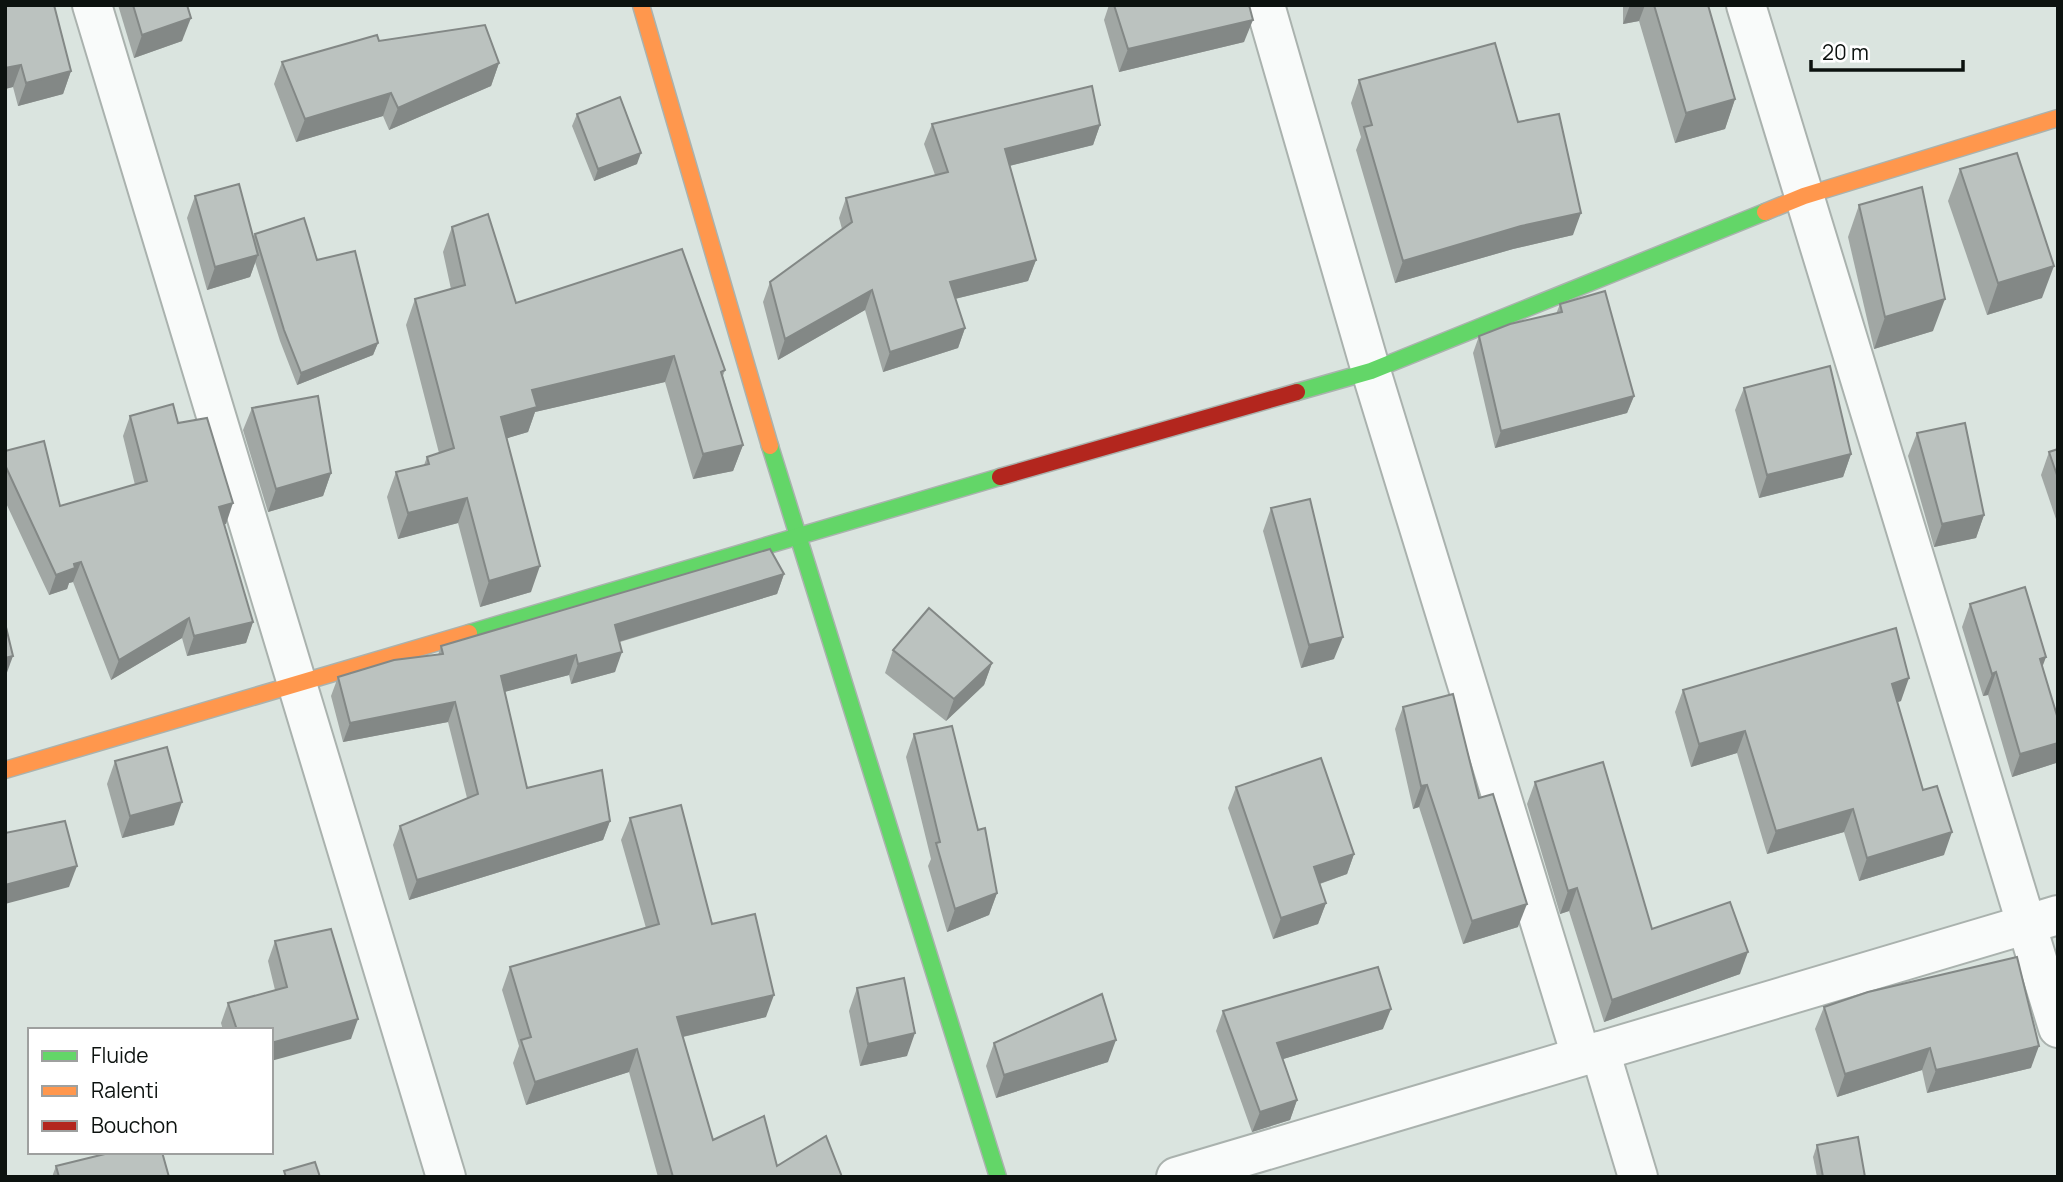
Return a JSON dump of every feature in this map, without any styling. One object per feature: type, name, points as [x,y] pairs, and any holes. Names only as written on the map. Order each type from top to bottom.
[{"type":"street","points":[[92,5],[294,682],[446,1177]]},
{"type":"street","points":[[641,5],[796,536],[998,1177]]},
{"type":"street","points":[[1265,5],[1371,371],[1590,1054],[1637,1177]]},
{"type":"street","points":[[1746,5],[1804,196],[2042,920],[2058,1028]]},
{"type":"street","points":[[5,770],[294,682],[1371,371],[1804,196],[2058,118]]},
{"type":"street","points":[[1176,1177],[2042,920]]},
{"type":"building","points":[[5,5],[54,5],[71,71],[26,83],[21,65],[5,68]]},
{"type":"building","points":[[133,5],[187,5],[191,18],[142,35]]},
{"type":"building","points":[[1114,5],[1249,5],[1253,20],[1128,49]]},
{"type":"building","points":[[1654,5],[1708,5],[1735,99],[1686,113]]},
{"type":"building","points":[[485,25],[499,63],[398,108],[391,93],[305,119],[282,62],[377,35],[379,41]]},
{"type":"building","points":[[1495,43],[1518,122],[1559,114],[1581,213],[1521,226],[1403,261],[1364,127],[1372,125],[1359,80]]},
{"type":"building","points":[[1092,86],[1100,125],[1005,149],[1036,260],[950,282],[965,328],[890,352],[872,290],[785,339],[770,282],[852,222],[846,198],[948,172],[932,124]]},
{"type":"building","points":[[620,97],[641,153],[598,169],[577,114]]},
{"type":"building","points":[[2017,153],[2054,266],[1998,283],[1960,169]]},
{"type":"building","points":[[239,184],[258,255],[215,267],[195,196]]},
{"type":"building","points":[[1922,187],[1945,299],[1885,317],[1859,205]]},
{"type":"building","points":[[488,214],[516,303],[682,249],[725,370],[721,372],[743,445],[703,454],[674,356],[532,390],[537,407],[501,417],[540,566],[489,581],[467,498],[408,513],[396,472],[429,464],[427,457],[454,448],[415,299],[465,285],[452,227]]},
{"type":"building","points":[[304,218],[317,260],[355,251],[378,343],[301,373],[284,330],[255,234]]},
{"type":"building","points":[[1605,291],[1634,396],[1501,431],[1479,336],[1510,324],[1562,312],[1560,304]]},
{"type":"building","points":[[1830,366],[1851,454],[1767,475],[1744,388]]},
{"type":"building","points":[[318,396],[331,473],[276,489],[252,408]]},
{"type":"building","points":[[173,404],[178,423],[207,418],[233,503],[219,507],[253,622],[194,636],[189,618],[119,660],[81,562],[74,564],[75,568],[56,575],[5,465],[5,451],[44,441],[60,506],[147,481],[130,416]]},
{"type":"building","points":[[1965,423],[1984,515],[1942,524],[1917,433]]},
{"type":"building","points":[[2058,449],[2058,478],[2049,452]]},
{"type":"building","points":[[1310,499],[1343,637],[1309,645],[1271,508]]},
{"type":"building","points":[[770,549],[784,574],[615,625],[622,652],[578,664],[576,655],[501,676],[527,788],[602,770],[610,821],[417,880],[400,826],[478,794],[455,702],[350,723],[338,677],[394,660],[443,654],[441,646]]},
{"type":"building","points":[[2025,587],[2046,657],[2040,659],[2058,719],[2058,743],[2020,754],[1996,672],[1992,674],[1970,604]]},
{"type":"building","points":[[929,608],[992,663],[954,699],[893,650]]},
{"type":"building","points":[[5,623],[13,656],[5,658]]},
{"type":"building","points":[[1896,628],[1909,678],[1892,684],[1923,790],[1937,786],[1952,832],[1867,858],[1853,809],[1776,831],[1745,731],[1699,744],[1683,690]]},
{"type":"building","points":[[1453,694],[1479,798],[1493,794],[1527,904],[1472,921],[1427,785],[1421,786],[1403,707]]},
{"type":"building","points":[[952,726],[978,830],[985,828],[997,893],[955,909],[936,843],[940,842],[914,734]]},
{"type":"building","points":[[167,747],[182,802],[130,816],[115,761]]},
{"type":"building","points":[[1321,758],[1354,854],[1314,867],[1326,903],[1281,918],[1236,787]]},
{"type":"building","points":[[1603,762],[1652,929],[1730,902],[1748,952],[1612,1000],[1577,888],[1568,891],[1535,782]]},
{"type":"building","points":[[681,805],[712,924],[755,914],[774,995],[677,1017],[713,1140],[764,1116],[777,1166],[826,1136],[842,1177],[673,1177],[637,1049],[535,1082],[521,1040],[531,1037],[510,967],[659,924],[630,818]]},
{"type":"building","points":[[65,821],[77,866],[5,885],[5,833]]},
{"type":"building","points":[[331,929],[358,1019],[273,1042],[273,1028],[236,1028],[228,1003],[287,987],[275,941]]},
{"type":"building","points":[[2017,957],[2039,1046],[1936,1070],[1930,1048],[1845,1074],[1824,1007],[1868,992]]},
{"type":"building","points":[[1378,967],[1391,1009],[1277,1043],[1297,1100],[1260,1112],[1223,1011]]},
{"type":"building","points":[[904,978],[915,1033],[868,1044],[857,988]]},
{"type":"building","points":[[1102,994],[1116,1040],[1004,1075],[994,1043]]},
{"type":"building","points":[[1858,1137],[1865,1177],[1823,1177],[1817,1145]]},
{"type":"building","points":[[105,1154],[163,1154],[169,1177],[59,1177],[56,1166]]},
{"type":"building","points":[[315,1162],[320,1177],[286,1177],[284,1171]]},
{"type":"traffic: fast","points":[[1297,392],[1371,371],[1765,212]]},
{"type":"traffic: fast","points":[[770,446],[998,1177]]},
{"type":"traffic: fast","points":[[469,633],[1000,477]]},
{"type":"traffic: slow","points":[[641,5],[770,446]]},
{"type":"traffic: slow","points":[[1765,212],[1804,196],[2058,118]]},
{"type":"traffic: slow","points":[[5,770],[469,633]]},
{"type":"traffic: jam","points":[[1000,477],[1297,392]]}]
